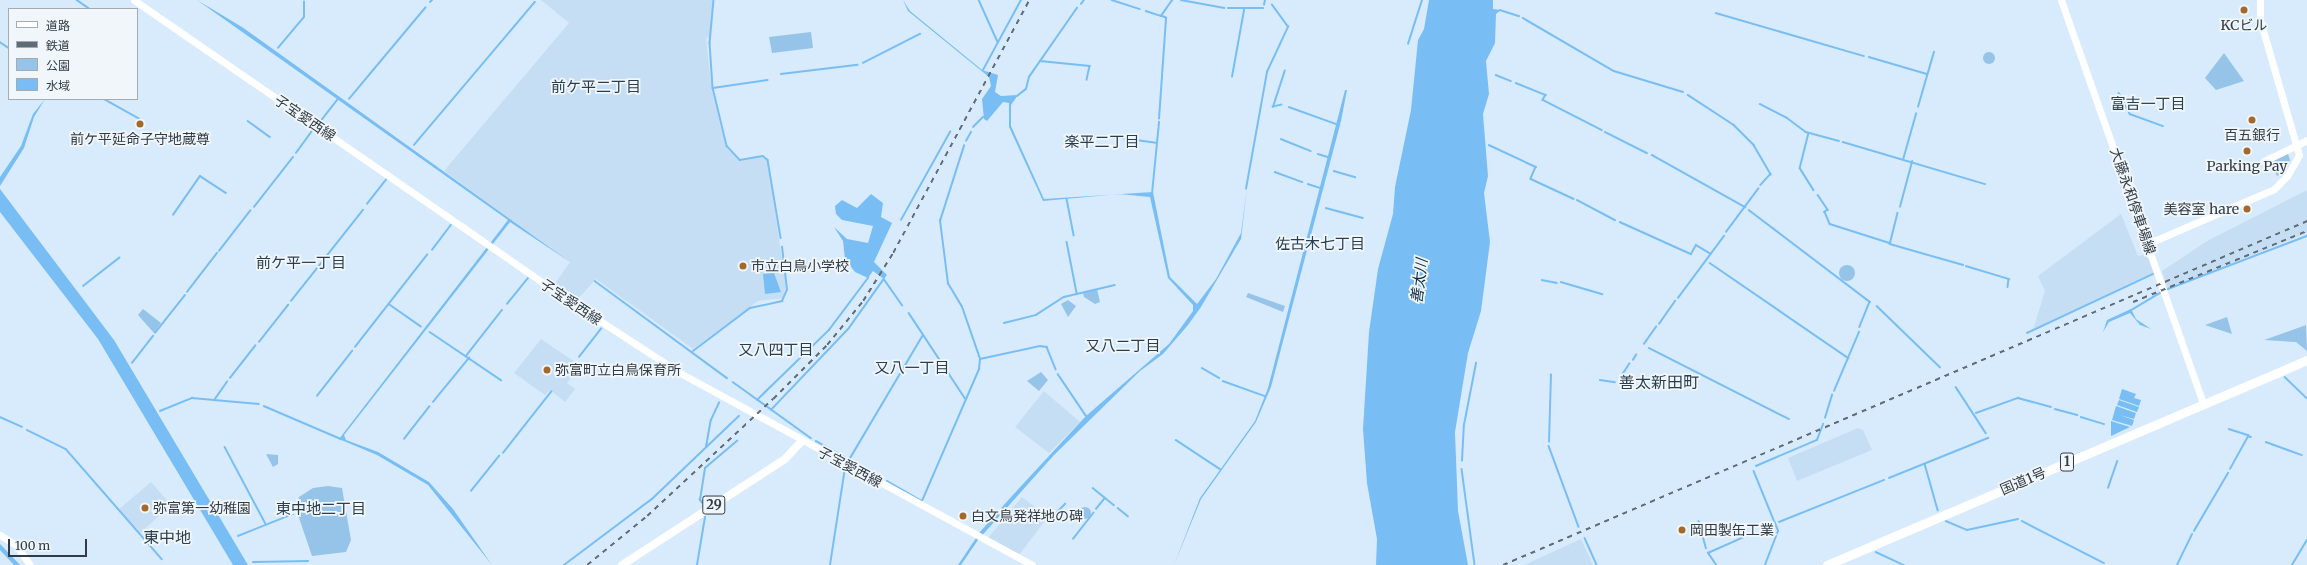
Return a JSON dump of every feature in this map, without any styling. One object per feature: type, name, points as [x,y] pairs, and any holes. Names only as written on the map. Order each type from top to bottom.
[{"type":"highway","name":"国道1号","points":[[1827,565],[2307,360]]},
{"type":"main road","name":"子宝愛西線","points":[[134,0],[490,246],[682,374],[802,441],[1032,565]]},
{"type":"main road","name":"大藤永和停車場線","points":[[2061,0],[2203,404]]},
{"type":"main road","points":[[2147,244],[2274,189],[2287,176],[2298,154],[2260,20],[2260,0]]},
{"type":"main road","points":[[2264,161],[2296,144],[2307,140]]},
{"type":"main road","name":"29","points":[[622,565],[785,458],[802,441]]},
{"type":"main road","points":[[0,536],[16,545],[30,565]]},
{"type":"shaded area","points":[[541,0],[713,0],[710,36],[706,39],[712,92],[726,147],[740,161],[763,157],[767,160],[786,285],[783,298],[758,301],[693,349],[596,279],[577,300],[554,285],[570,262],[444,171],[569,23]]},
{"type":"shaded area","points":[[2307,190],[2307,233],[2168,289],[2162,271],[2207,241]]},
{"type":"shaded area","points":[[2121,214],[2138,256],[2147,254],[2154,273],[2033,330],[2045,291],[2038,276]]},
{"type":"shaded area","name":"弥富町立白鳥保育所","points":[[541,339],[581,366],[567,383],[575,389],[565,402],[550,390],[545,395],[514,373]]},
{"type":"shaded area","points":[[1044,391],[1080,422],[1049,453],[1015,427]]},
{"type":"shaded area","points":[[1858,428],[1863,430],[1872,450],[1797,481],[1788,458]]},
{"type":"shaded area","name":"弥富第一幼稚園","points":[[151,482],[171,505],[139,534],[118,510]]},
{"type":"shaded area","points":[[1022,497],[1048,517],[1019,555],[988,538]]},
{"type":"shaded area","points":[[1581,539],[1593,565],[1524,565]]},
{"type":"green space","points":[[811,32],[813,48],[772,53],[769,37]]},
{"type":"green space","points":[[1989,52],[1993,54],[1995,58],[1993,62],[1989,64],[1985,62],[1983,58],[1985,54]]},
{"type":"green space","points":[[2224,53],[2244,81],[2216,90],[2205,78]]},
{"type":"green space","points":[[2288,154],[2290,160],[2284,173],[2277,176],[2270,161]]},
{"type":"green space","points":[[1847,265],[1854,270],[1855,273],[1850,280],[1847,281],[1840,276],[1839,273],[1844,266]]},
{"type":"green space","points":[[1097,289],[1100,302],[1095,304],[1084,297],[1083,293]]},
{"type":"green space","points":[[1248,293],[1285,306],[1283,312],[1246,297]]},
{"type":"green space","points":[[1068,300],[1076,306],[1068,317],[1061,304]]},
{"type":"green space","points":[[143,309],[161,323],[154,333],[138,315]]},
{"type":"green space","points":[[2227,317],[2232,334],[2205,325]]},
{"type":"green space","points":[[2306,325],[2307,351],[2296,342],[2264,340]]},
{"type":"green space","points":[[1041,372],[1048,380],[1039,391],[1027,381]]},
{"type":"green space","points":[[266,454],[278,455],[278,464],[273,467]]},
{"type":"green space","points":[[328,486],[342,488],[351,540],[346,552],[312,556],[296,509],[299,497],[313,488]]},
{"type":"green space","points":[[1083,507],[1087,507],[1091,513],[1087,519],[1083,519],[1079,515],[1079,511]]},
{"type":"water","points":[[197,0],[242,27],[570,262],[510,222],[344,435],[346,440],[378,452],[429,482],[453,509],[492,565],[428,485],[377,455],[339,439],[508,220]]},
{"type":"water","points":[[903,0],[910,11],[982,70],[998,75],[995,92],[1001,96],[1018,95],[1011,105],[1011,126],[1044,199],[1112,195],[1043,201],[1009,127],[1009,103],[1003,102],[987,121],[984,119],[982,99],[991,86],[989,77],[908,11]]},
{"type":"water","name":"善太川","points":[[1429,0],[1493,0],[1493,9],[1501,10],[1496,14],[1495,43],[1486,61],[1489,94],[1483,114],[1488,176],[1484,193],[1490,242],[1481,311],[1468,353],[1455,432],[1458,511],[1468,565],[1376,565],[1377,539],[1367,483],[1363,429],[1369,332],[1378,269],[1393,214],[1395,187],[1411,110],[1418,40],[1424,29]]},
{"type":"water","points":[[1345,90],[1347,90],[1341,121],[1271,387],[1256,422],[1201,499],[1174,565],[1200,498],[1255,421],[1268,388]]},
{"type":"water","points":[[44,100],[34,117],[24,148],[0,186],[0,177],[21,146],[33,114]]},
{"type":"water","points":[[1247,187],[1241,239],[1201,307],[1188,325],[1163,354],[1140,371],[1054,455],[978,540],[961,565],[958,565],[980,532],[1011,497],[1086,416],[1169,344],[1193,311],[1193,305],[1168,278],[1150,197],[1120,194],[1153,192],[1170,277],[1197,304],[1216,279],[1241,233]]},
{"type":"water","points":[[0,189],[114,340],[248,565],[233,565],[98,339],[0,212]]},
{"type":"water","points":[[871,194],[883,203],[881,217],[892,223],[874,262],[887,275],[884,279],[873,271],[868,278],[855,272],[845,259],[843,241],[834,227],[847,239],[868,243],[873,226],[842,220],[836,214],[835,206],[842,200],[857,208]]},
{"type":"water","points":[[774,273],[781,292],[765,294],[763,274]]},
{"type":"water","points":[[2131,309],[2136,319],[2151,329],[2140,325],[2130,313],[2109,322],[2103,332],[2107,320]]},
{"type":"water","points":[[2122,389],[2136,394],[2134,398],[2141,400],[2139,406],[2119,399]]},
{"type":"water","points":[[2119,400],[2139,407],[2137,412],[2117,405]]},
{"type":"water","points":[[2116,406],[2136,413],[2134,419],[2119,415],[2134,420],[2132,426],[2112,420]]},
{"type":"water","points":[[2111,421],[2130,427],[2111,436]]},
{"type":"water","points":[[0,544],[20,565],[14,565],[0,550]]},
{"type":"waterway","points":[[77,0],[89,8]]},
{"type":"waterway","points":[[714,0],[710,43],[713,88],[727,146],[740,160],[763,156],[768,160],[781,238]]},
{"type":"waterway","points":[[979,0],[998,42]]},
{"type":"waterway","points":[[983,70],[1021,0]]},
{"type":"waterway","points":[[1081,4],[1084,0]]},
{"type":"waterway","points":[[1112,0],[1140,9]]},
{"type":"waterway","points":[[1146,11],[1161,16],[1172,0]]},
{"type":"waterway","points":[[1181,0],[1224,8]]},
{"type":"waterway","points":[[1264,5],[1265,0]]},
{"type":"waterway","points":[[1408,44],[1422,0]]},
{"type":"waterway","points":[[278,48],[304,17],[304,2]]},
{"type":"waterway","points":[[414,145],[535,2]]},
{"type":"waterway","points":[[1246,189],[1267,72],[1288,27],[1272,5]]},
{"type":"waterway","points":[[349,99],[425,8]]},
{"type":"waterway","points":[[1017,96],[1026,89],[1029,77],[1077,8]]},
{"type":"waterway","points":[[1228,8],[1263,8]]},
{"type":"waterway","points":[[1232,77],[1244,10]]},
{"type":"waterway","points":[[1500,10],[1519,16]]},
{"type":"waterway","points":[[1716,13],[1864,56]]},
{"type":"waterway","points":[[1159,119],[1166,18],[1161,16]]},
{"type":"waterway","points":[[1523,18],[1614,71],[1683,92]]},
{"type":"waterway","points":[[863,63],[920,34]]},
{"type":"waterway","points":[[0,42],[8,47]]},
{"type":"waterway","points":[[1918,107],[1934,52]]},
{"type":"waterway","points":[[1869,57],[1927,74]]},
{"type":"waterway","points":[[1040,61],[1090,66],[1087,80]]},
{"type":"waterway","points":[[781,74],[857,65]]},
{"type":"waterway","points":[[1282,105],[1273,107],[1285,71]]},
{"type":"waterway","points":[[1496,75],[1511,81]]},
{"type":"waterway","points":[[713,88],[767,80]]},
{"type":"waterway","points":[[1516,83],[1546,95],[1543,100],[1602,130]]},
{"type":"waterway","points":[[2119,93],[2130,114],[2163,126]]},
{"type":"waterway","points":[[1688,95],[1734,125],[1754,145],[1771,174],[1761,185]]},
{"type":"waterway","points":[[106,100],[140,119]]},
{"type":"waterway","points":[[320,122],[337,100]]},
{"type":"waterway","points":[[1760,104],[1786,117],[1806,132],[1839,141]]},
{"type":"waterway","points":[[1289,107],[1339,125]]},
{"type":"waterway","points":[[1903,160],[1916,114]]},
{"type":"waterway","points":[[973,127],[983,117]]},
{"type":"waterway","points":[[248,121],[270,137]]},
{"type":"waterway","points":[[1152,194],[1159,122]]},
{"type":"waterway","points":[[296,153],[313,130]]},
{"type":"waterway","points":[[901,220],[950,132]]},
{"type":"waterway","points":[[966,141],[971,132]]},
{"type":"waterway","points":[[1605,132],[1647,153]]},
{"type":"waterway","points":[[1809,133],[1800,168],[1814,190]]},
{"type":"waterway","points":[[1088,135],[1117,138]]},
{"type":"waterway","points":[[1122,138],[1156,143]]},
{"type":"waterway","points":[[1281,139],[1311,151]]},
{"type":"waterway","points":[[1843,142],[1985,184]]},
{"type":"waterway","points":[[1489,145],[1536,167],[1531,179],[1574,199]]},
{"type":"waterway","points":[[887,481],[922,501],[979,369],[980,359],[962,307],[948,284],[940,221],[964,146]]},
{"type":"waterway","points":[[1318,154],[1328,157]]},
{"type":"waterway","points":[[1652,155],[1745,207]]},
{"type":"waterway","points":[[254,207],[293,157]]},
{"type":"waterway","points":[[1900,207],[1912,162]]},
{"type":"waterway","points":[[1334,171],[1355,177]]},
{"type":"waterway","points":[[1275,172],[1302,182]]},
{"type":"waterway","points":[[173,215],[200,176],[226,193]]},
{"type":"waterway","points":[[367,204],[386,180]]},
{"type":"waterway","points":[[1308,184],[1320,188]]},
{"type":"waterway","points":[[1726,232],[1758,189]]},
{"type":"waterway","points":[[1818,195],[1828,210],[1825,212],[1830,224],[1890,243]]},
{"type":"waterway","points":[[1067,199],[1074,235]]},
{"type":"waterway","points":[[1577,200],[1615,220]]},
{"type":"waterway","points":[[1326,208],[1363,218]]},
{"type":"waterway","points":[[325,258],[363,210]]},
{"type":"waterway","points":[[1749,210],[1870,302],[1860,327]]},
{"type":"waterway","points":[[219,251],[250,211]]},
{"type":"waterway","points":[[1898,213],[1890,244],[1963,265]]},
{"type":"waterway","points":[[1620,222],[1691,254],[1696,245],[1711,254]]},
{"type":"waterway","points":[[432,250],[451,225]]},
{"type":"waterway","points":[[1678,298],[1724,236]]},
{"type":"waterway","points":[[2168,289],[2307,236]]},
{"type":"waterway","points":[[1067,242],[1077,293]]},
{"type":"waterway","points":[[693,351],[750,308],[782,301],[787,290],[782,247]]},
{"type":"waterway","points":[[187,292],[217,253]]},
{"type":"waterway","points":[[355,347],[427,255]]},
{"type":"waterway","points":[[83,286],[119,258]]},
{"type":"waterway","points":[[291,301],[322,262]]},
{"type":"waterway","points":[[1710,263],[1848,358]]},
{"type":"waterway","points":[[1966,266],[2009,279],[2008,287]]},
{"type":"waterway","points":[[2027,333],[2153,274]]},
{"type":"waterway","points":[[507,304],[528,278]]},
{"type":"waterway","points":[[757,400],[829,330],[868,278]]},
{"type":"waterway","points":[[884,279],[902,305]]},
{"type":"waterway","points":[[771,410],[849,328],[883,280]]},
{"type":"waterway","points":[[1542,280],[1557,283]]},
{"type":"waterway","points":[[595,281],[727,378]]},
{"type":"waterway","points":[[1561,282],[1602,294]]},
{"type":"waterway","points":[[1004,323],[1036,315],[1064,297],[1115,285]]},
{"type":"waterway","points":[[2130,311],[2160,293]]},
{"type":"waterway","points":[[155,333],[185,295]]},
{"type":"waterway","points":[[1659,324],[1675,301]]},
{"type":"waterway","points":[[389,304],[421,326]]},
{"type":"waterway","points":[[259,342],[288,305]]},
{"type":"waterway","points":[[1877,306],[1940,367]]},
{"type":"waterway","points":[[466,356],[502,310]]},
{"type":"waterway","points":[[909,313],[965,398]]},
{"type":"waterway","points":[[1644,344],[1656,327]]},
{"type":"waterway","points":[[579,357],[601,329]]},
{"type":"waterway","points":[[430,332],[501,380]]},
{"type":"waterway","points":[[1834,391],[1859,332]]},
{"type":"waterway","points":[[849,460],[923,335]]},
{"type":"waterway","points":[[132,363],[153,336]]},
{"type":"waterway","points":[[230,378],[255,346]]},
{"type":"waterway","points":[[980,359],[1040,346],[1047,347],[1056,369]]},
{"type":"waterway","points":[[1649,348],[1789,419]]},
{"type":"waterway","points":[[317,396],[352,351]]},
{"type":"waterway","points":[[1633,360],[1636,355]]},
{"type":"waterway","points":[[433,402],[469,358]]},
{"type":"waterway","points":[[1462,461],[1464,425],[1476,363]]},
{"type":"waterway","points":[[1620,378],[1629,364]]},
{"type":"waterway","points":[[1202,368],[1219,378]]},
{"type":"waterway","points":[[1058,374],[1087,417]]},
{"type":"waterway","points":[[1549,442],[1551,375]]},
{"type":"waterway","points":[[2285,377],[2307,398]]},
{"type":"waterway","points":[[1600,380],[1615,382]]},
{"type":"waterway","points":[[1223,381],[1265,396]]},
{"type":"waterway","points":[[215,399],[227,382]]},
{"type":"waterway","points":[[733,382],[811,438]]},
{"type":"waterway","points":[[1956,387],[1986,433]]},
{"type":"waterway","points":[[503,453],[551,392]]},
{"type":"waterway","points":[[1825,418],[1832,395]]},
{"type":"waterway","points":[[160,411],[192,398],[259,404]]},
{"type":"waterway","points":[[1976,413],[2018,398],[2051,407]]},
{"type":"waterway","points":[[706,447],[711,420],[719,403]]},
{"type":"waterway","points":[[264,406],[341,439]]},
{"type":"waterway","points":[[404,439],[429,407]]},
{"type":"waterway","points":[[2055,409],[2077,415]]},
{"type":"waterway","points":[[564,565],[652,499],[739,416]]},
{"type":"waterway","points":[[0,417],[22,427]]},
{"type":"waterway","points":[[2081,417],[2104,424]]},
{"type":"waterway","points":[[1756,466],[1817,440],[1823,424]]},
{"type":"waterway","points":[[2229,429],[2248,435]]},
{"type":"waterway","points":[[27,430],[66,449],[162,559]]},
{"type":"waterway","points":[[2230,469],[2248,436],[2251,437]]},
{"type":"waterway","points":[[1889,478],[1988,438]]},
{"type":"waterway","points":[[1176,440],[1220,469]]},
{"type":"waterway","points":[[702,503],[700,500],[705,468],[737,441]]},
{"type":"waterway","points":[[816,441],[882,478]]},
{"type":"waterway","points":[[2266,442],[2302,455]]},
{"type":"waterway","points":[[1549,446],[1579,527]]},
{"type":"waterway","points":[[225,447],[266,524]]},
{"type":"waterway","points":[[471,491],[499,456]]},
{"type":"waterway","points":[[2108,488],[2117,462]]},
{"type":"waterway","points":[[1925,464],[1938,510]]},
{"type":"waterway","points":[[830,565],[845,468]]},
{"type":"waterway","points":[[1462,469],[1475,565]]},
{"type":"waterway","points":[[1754,471],[1774,520]]},
{"type":"waterway","points":[[2194,531],[2228,473]]},
{"type":"waterway","points":[[1779,522],[1884,480]]},
{"type":"waterway","points":[[1093,488],[1114,505]]},
{"type":"waterway","points":[[1096,509],[1105,498]]},
{"type":"waterway","points":[[1050,520],[1065,504]]},
{"type":"waterway","points":[[1118,508],[1128,516]]},
{"type":"waterway","points":[[1073,539],[1093,513]]},
{"type":"waterway","points":[[238,536],[293,514]]},
{"type":"waterway","points":[[697,565],[705,517]]},
{"type":"waterway","points":[[1946,521],[1967,530],[2018,519]]},
{"type":"waterway","points":[[1699,521],[1706,548]]},
{"type":"waterway","points":[[2022,521],[2104,563]]},
{"type":"waterway","points":[[1765,565],[1778,531],[1775,523]]},
{"type":"waterway","points":[[1764,529],[1775,524]]},
{"type":"waterway","points":[[1716,565],[1708,553],[1753,533]]},
{"type":"waterway","points":[[2177,565],[2192,534]]},
{"type":"waterway","points":[[1585,538],[1597,565]]},
{"type":"waterway","points":[[2292,565],[2307,540]]},
{"type":"waterway","points":[[1876,552],[1904,565]]},
{"type":"waterway","points":[[253,562],[308,561]]},
{"type":"railway","points":[[587,565],[647,516],[773,399],[827,345],[863,301],[893,253],[1029,0]]},
{"type":"railway","points":[[1503,565],[2307,221]]},
{"type":"railway","points":[[2133,302],[2307,231]]},
{"type":"place","name":"KCビル","points":[[2244,10]]},
{"type":"place","name":"百五銀行","points":[[2252,120]]},
{"type":"place","name":"前ケ平延命子守地蔵尊","points":[[140,124]]},
{"type":"place","name":"Parking Pay","points":[[2247,151]]},
{"type":"place","name":"美容室 hare","points":[[2247,209]]},
{"type":"place","name":"市立白鳥小学校","points":[[743,266]]},
{"type":"place","name":"弥富町立白鳥保育所","points":[[547,370]]},
{"type":"place","name":"弥富第一幼稚園","points":[[145,508]]},
{"type":"place","name":"白文鳥発祥地の碑","points":[[963,516]]},
{"type":"place","name":"岡田製缶工業","points":[[1682,530]]},
{"type":"district","name":"前ケ平二丁目","points":[[596,87]]},
{"type":"district","name":"富吉一丁目","points":[[2148,104]]},
{"type":"district","name":"楽平二丁目","points":[[1102,142]]},
{"type":"district","name":"佐古木七丁目","points":[[1320,244]]},
{"type":"district","name":"前ケ平一丁目","points":[[301,263]]},
{"type":"district","name":"又八二丁目","points":[[1123,346]]},
{"type":"district","name":"又八四丁目","points":[[776,350]]},
{"type":"district","name":"又八一丁目","points":[[912,368]]},
{"type":"district","name":"善太新田町","points":[[1659,382]]},
{"type":"district","name":"東中地二丁目","points":[[321,509]]},
{"type":"district","name":"東中地","points":[[167,537]]}]
